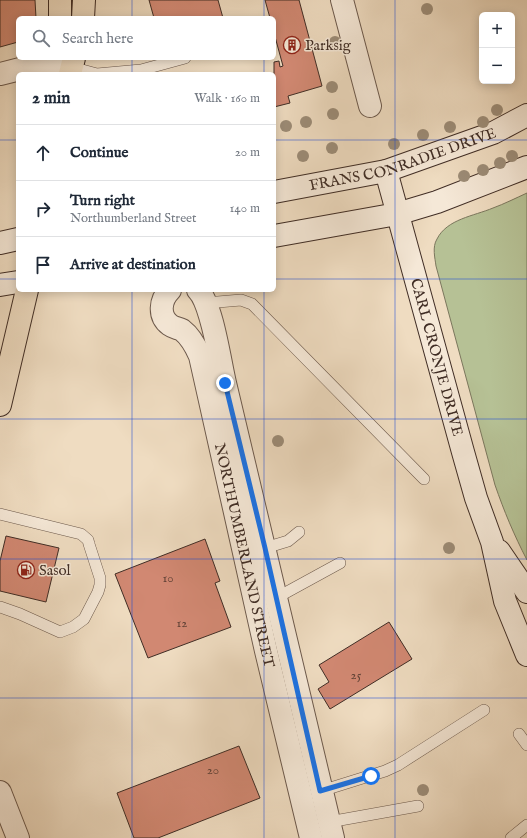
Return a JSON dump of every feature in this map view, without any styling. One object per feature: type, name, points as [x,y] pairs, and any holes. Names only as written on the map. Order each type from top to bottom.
[{"type":"main road","points":[[60,0],[60,16]]},
{"type":"main road","points":[[83,16],[84,0]]},
{"type":"main road","points":[[0,405],[27,292]]},
{"type":"street","points":[[342,0],[370,106]]},
{"type":"street","points":[[0,74],[36,65],[71,64]]},
{"type":"street","name":"FRANS CONRADIE DRIVE","points":[[276,192],[386,172],[494,133],[527,115]]},
{"type":"street","points":[[276,236],[397,214],[437,202],[527,167]]},
{"type":"street","name":"CARL CRONJE DRIVE","points":[[386,172],[476,498],[492,542],[505,601],[527,655]]},
{"type":"street","points":[[0,243],[16,239]]},
{"type":"street","points":[[0,285],[16,282]]},
{"type":"street","name":"NORTHUMBERLAND STREET","points":[[168,292],[162,301],[163,316],[169,325],[182,331],[191,340],[200,356],[266,651],[310,838]]},
{"type":"street","name":"NORTHUMBERLAND STREET","points":[[202,297],[213,325],[225,383],[265,548],[320,791],[331,830]]},
{"type":"street","name":"CARL CRONJE DRIVE","points":[[492,542],[527,592]]},
{"type":"street","points":[[0,792],[18,838]]},
{"type":"lane","points":[[120,72],[142,70],[178,60]]},
{"type":"lane","points":[[71,64],[92,72]]},
{"type":"lane","points":[[202,297],[241,300],[252,304],[424,480]]},
{"type":"lane","points":[[0,514],[82,534],[88,540],[100,578],[98,592],[84,618],[80,623],[67,630],[60,632],[20,614],[0,607]]},
{"type":"lane","points":[[265,548],[288,541],[300,532]]},
{"type":"lane","points":[[276,598],[340,563]]},
{"type":"lane","points":[[320,791],[385,771],[398,765],[484,710]]},
{"type":"lane","points":[[519,734],[527,745]]},
{"type":"lane","points":[[331,830],[418,806]]},
{"type":"lane","points":[[511,838],[527,825]]},
{"type":"green space","points":[[527,193],[527,560],[495,485],[436,266],[434,249],[435,242],[441,232],[447,227],[462,219]]},
{"type":"building","points":[[0,0],[35,0],[36,16],[16,16],[16,43],[0,47]]},
{"type":"building","points":[[149,0],[218,0],[222,16],[153,16]]},
{"type":"building","name":"Parksig","points":[[265,0],[299,0],[322,86],[288,96],[290,103],[276,106],[276,72],[274,72],[274,62],[279,61],[280,67],[283,66],[276,40],[276,16],[269,16]]},
{"type":"building","points":[[6,536],[59,548],[46,602],[0,591],[0,561]]},
{"type":"building","points":[[205,539],[220,581],[215,583],[231,627],[148,658],[115,574]]},
{"type":"building","points":[[389,622],[412,659],[330,709],[318,689],[329,682],[319,665]]},
{"type":"building","points":[[239,746],[260,798],[158,838],[134,838],[117,793]]},
{"type":"place","name":"Parksig","points":[[292,45]]},
{"type":"place","name":"Sasol","points":[[26,570]]},
{"type":"route","points":[[225,383],[265,548],[320,791],[371,776]]}]
